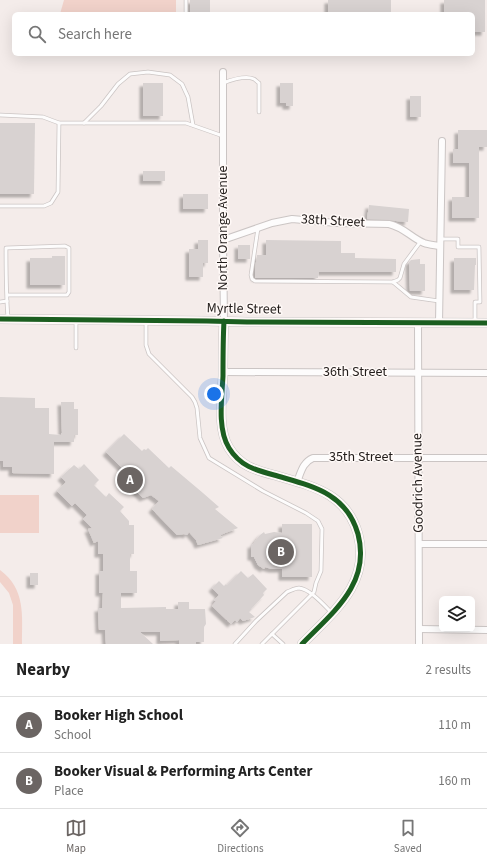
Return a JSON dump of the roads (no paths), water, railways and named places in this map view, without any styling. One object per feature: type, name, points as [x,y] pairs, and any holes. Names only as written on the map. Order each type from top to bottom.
[{"type":"street","name":"North Orange Avenue","points":[[223,72],[224,321],[222,407],[224,437],[228,446],[239,461],[254,470],[318,488],[334,498],[348,511],[356,526],[361,544],[361,562],[357,577],[349,594],[302,644]]},
{"type":"street","points":[[439,323],[442,141]]},
{"type":"street","name":"38th Street","points":[[223,240],[272,223],[292,219],[337,223],[389,224],[404,229],[426,244],[440,246]]},
{"type":"street","name":"Myrtle Street","points":[[4,319],[487,323]]},
{"type":"street","name":"Goodrich Avenue","points":[[418,322],[419,644]]},
{"type":"street","name":"36th Street","points":[[223,372],[487,373]]},
{"type":"street","name":"35th Street","points":[[297,482],[304,465],[308,460],[313,458],[487,458]]},
{"type":"street","points":[[419,544],[487,544]]},
{"type":"street","points":[[419,629],[487,630]]},
{"type":"lane","points":[[186,0],[186,12]]},
{"type":"lane","points":[[84,123],[101,106],[118,84],[130,74],[148,72],[170,75],[182,84],[188,97],[193,125]]},
{"type":"lane","points":[[223,83],[230,80],[253,78],[259,83],[259,112]]},
{"type":"lane","points":[[0,115],[43,117],[59,124],[186,123],[223,136]]},
{"type":"lane","points":[[0,206],[44,206],[51,203],[58,192],[59,124]]},
{"type":"lane","points":[[258,228],[251,271],[251,278],[253,281],[393,282],[400,278],[404,264],[421,241]]},
{"type":"lane","points":[[440,239],[458,238],[458,248],[479,248],[480,302],[475,302],[475,323]]},
{"type":"lane","points":[[4,319],[7,301],[5,261],[6,248],[66,246],[69,248],[69,292],[67,295],[7,295]]},
{"type":"lane","points":[[393,282],[410,297],[439,300]]},
{"type":"lane","points":[[0,302],[7,301]]},
{"type":"lane","points":[[76,320],[76,348]]},
{"type":"lane","points":[[146,320],[146,345],[149,354],[192,397],[195,402],[200,438],[209,458],[263,491],[306,513],[318,521],[322,529],[321,572],[314,592],[264,643]]},
{"type":"lane","points":[[235,644],[256,621],[287,592],[298,588],[306,590],[312,594],[332,613]]},
{"type":"lane","points":[[272,634],[283,644]]},
{"type":"place","name":"Booker High School","points":[[130,480]]},
{"type":"place","name":"Booker Visual & Performing Arts Center","points":[[281,552]]}]
